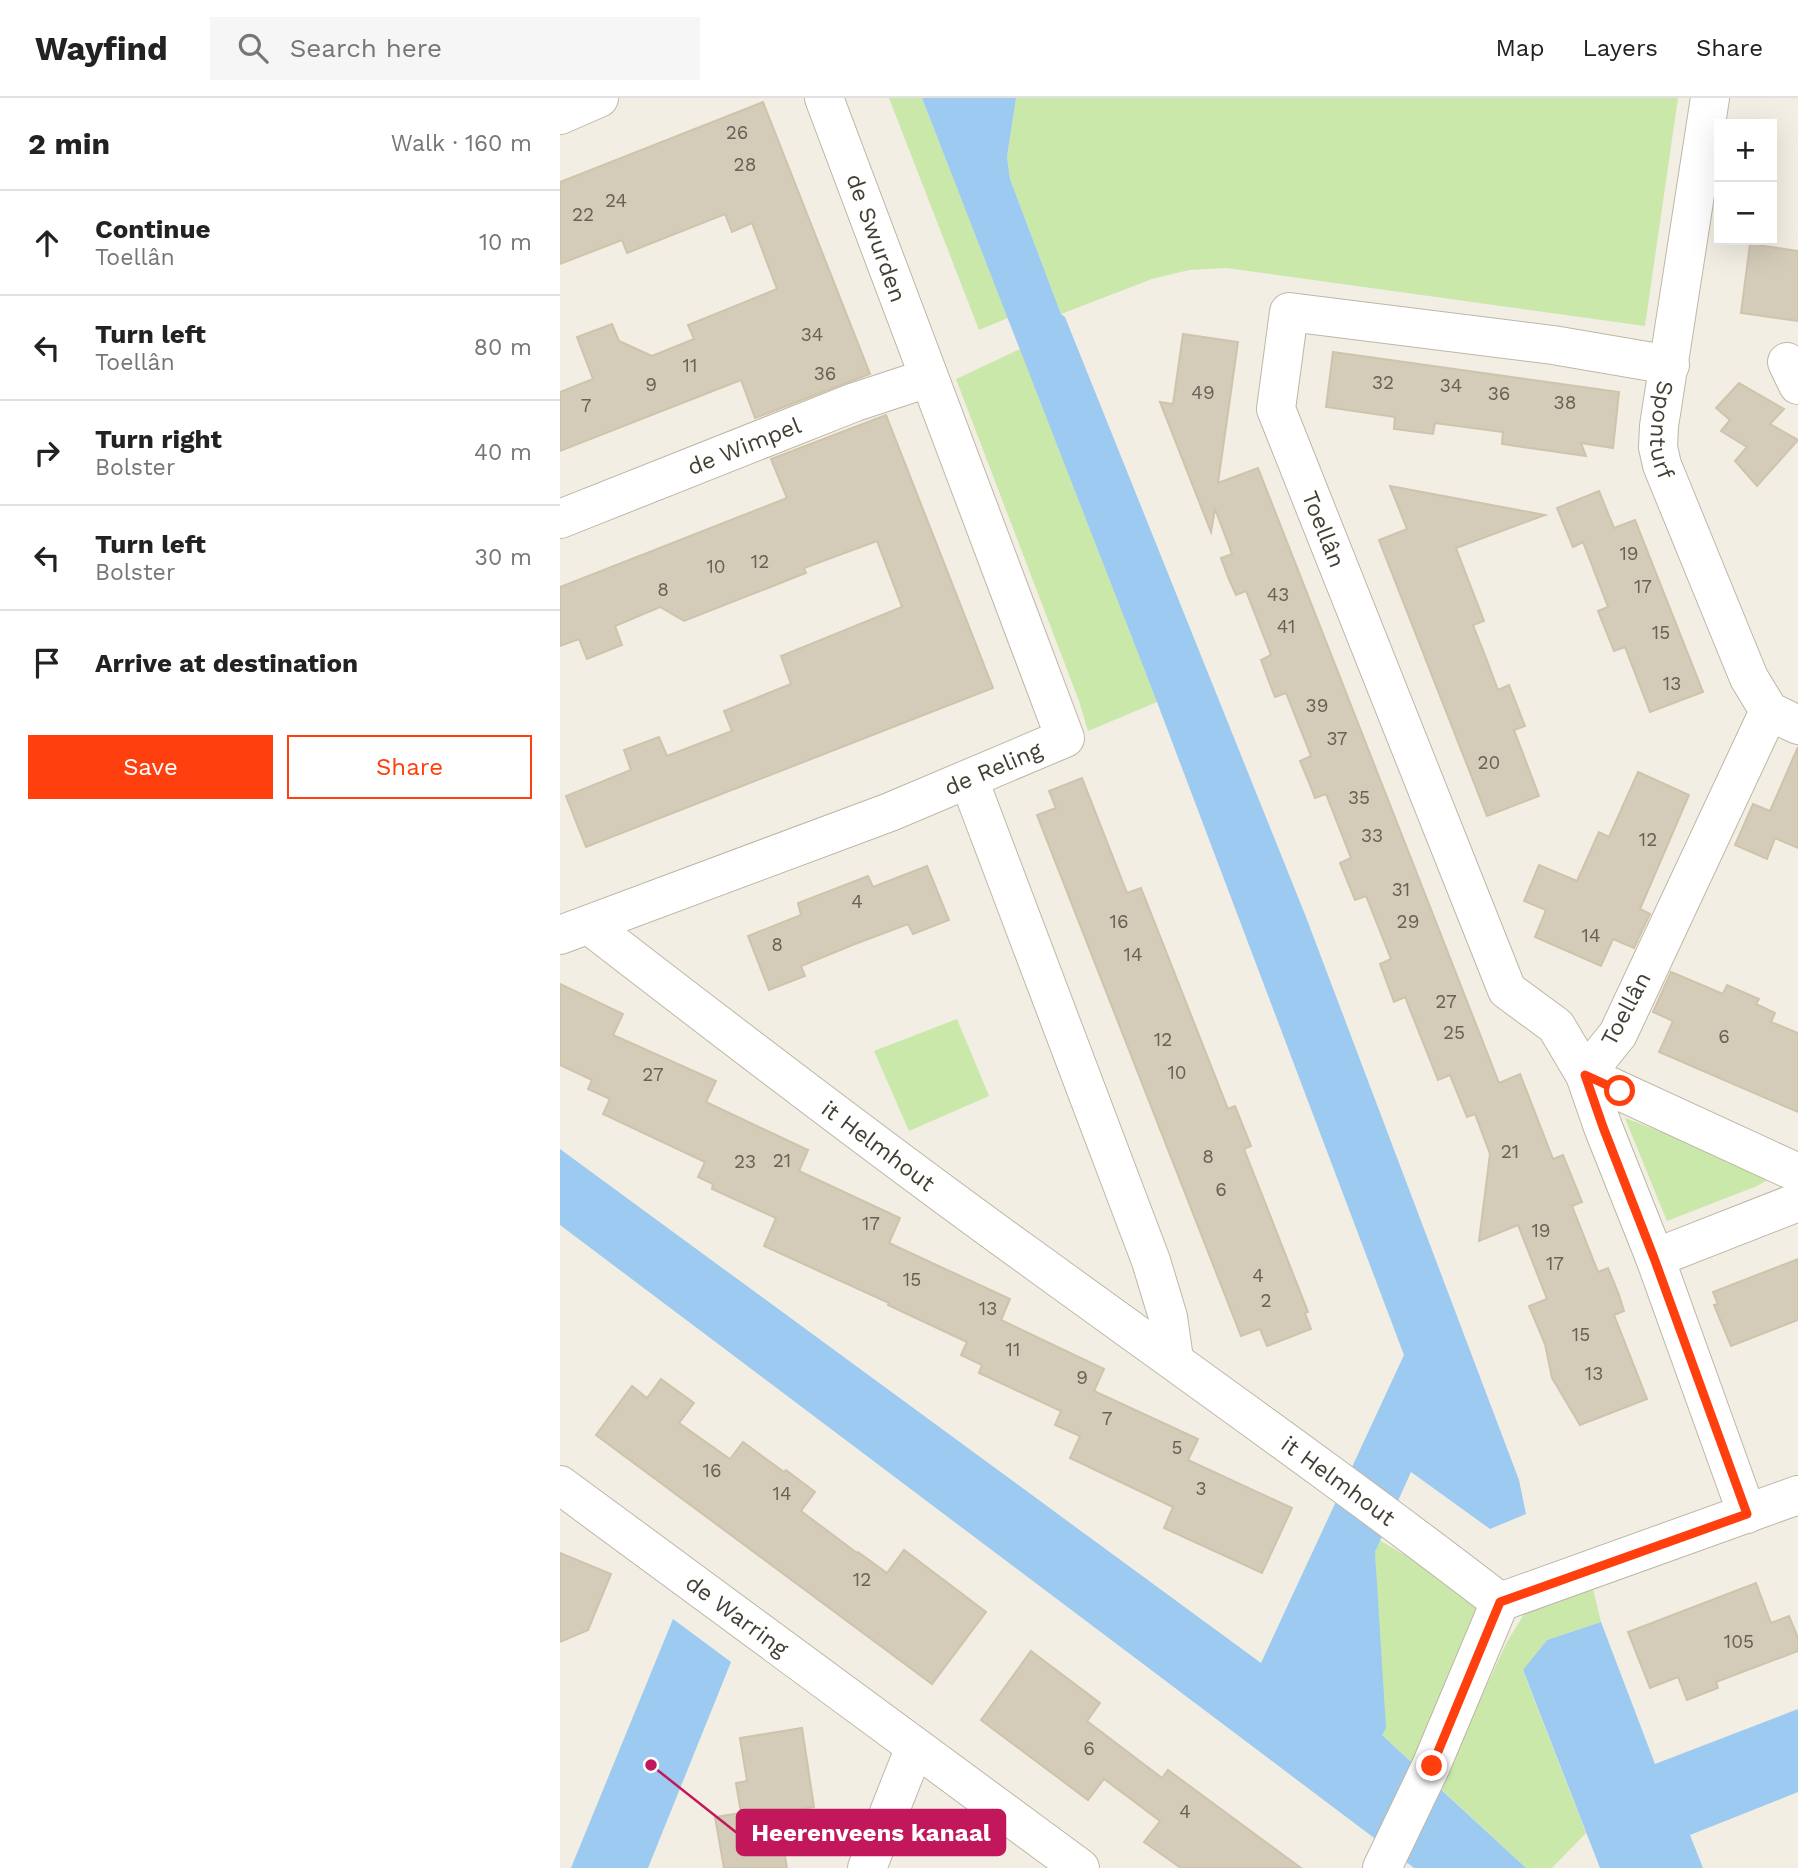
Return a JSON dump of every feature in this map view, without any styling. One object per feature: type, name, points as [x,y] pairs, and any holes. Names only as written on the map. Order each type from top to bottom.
[{"type":"street","points":[[560,115],[599,98]]},
{"type":"street","name":"de Swurden","points":[[824,98],[928,378]]},
{"type":"street","name":"Sponturf","points":[[1710,98],[1671,365],[1659,426],[1658,447],[1662,465],[1749,678],[1783,718]]},
{"type":"street","name":"Toellân","points":[[1671,365],[1553,345],[1289,312],[1276,409],[1507,990],[1556,1026],[1585,1075],[1747,1514]]},
{"type":"street","name":"de Wimpel","points":[[560,519],[855,402],[928,378]]},
{"type":"street","name":"de Reling","points":[[574,930],[890,812],[1065,738],[928,378]]},
{"type":"street","name":"Toellân","points":[[1585,1075],[1618,1034],[1783,718]]},
{"type":"street","points":[[969,780],[1151,1261],[1168,1317],[1174,1359]]},
{"type":"street","name":"it Helmhout","points":[[574,930],[792,1083],[1174,1359],[1419,1539],[1500,1602]]},
{"type":"street","points":[[1585,1075],[1798,1173]]},
{"type":"street","points":[[1654,1258],[1798,1202]]},
{"type":"street","name":"de Warring","points":[[560,1485],[1080,1868]]},
{"type":"street","points":[[1384,1864],[1432,1766],[1500,1602],[1798,1495]]},
{"type":"street","points":[[867,1868],[915,1747]]},
{"type":"green space","points":[[889,98],[922,98],[1008,318],[979,330]]},
{"type":"green space","points":[[1016,98],[1678,98],[1645,326],[1227,268],[1189,270],[1152,279],[1061,314],[1010,179],[1007,157]]},
{"type":"green space","points":[[1020,349],[1157,702],[1088,731],[1079,701],[956,379]]},
{"type":"green space","points":[[957,1019],[989,1096],[909,1131],[874,1051]]},
{"type":"green space","points":[[1625,1118],[1776,1175],[1757,1186],[1667,1221]]},
{"type":"green space","points":[[1379,1540],[1486,1602],[1415,1765],[1382,1735],[1375,1552]]},
{"type":"green space","points":[[1593,1589],[1601,1622],[1547,1640],[1523,1671],[1586,1833],[1552,1868],[1526,1868],[1439,1787],[1507,1642],[1526,1611],[1543,1608]]},
{"type":"water","points":[[922,98],[1016,98],[1007,157],[1010,179],[1061,314],[1065,317],[1306,917],[1519,1480],[1526,1514],[1490,1529],[1411,1472],[1375,1552],[1386,1728],[1382,1735],[1526,1868],[1414,1868],[560,1225],[560,1149],[1261,1663],[1404,1355],[1157,702]]},
{"type":"water","points":[[673,1619],[731,1662],[648,1868],[571,1868]]},
{"type":"water","points":[[1601,1622],[1655,1764],[1798,1709],[1798,1792],[1690,1835],[1703,1868],[1600,1868],[1523,1670],[1547,1640]]},
{"type":"building","points":[[763,102],[870,374],[755,418],[741,380],[560,451],[560,392],[593,379],[577,337],[612,324],[619,341],[652,356],[694,339],[688,325],[777,289],[752,223],[732,232],[725,214],[627,253],[622,240],[560,264],[560,182]]},
{"type":"building","points":[[1750,245],[1798,251],[1798,321],[1741,313]]},
{"type":"building","points":[[1183,334],[1238,342],[1218,483],[1258,468],[1499,1083],[1520,1074],[1553,1159],[1563,1155],[1582,1202],[1572,1206],[1598,1272],[1608,1268],[1619,1295],[1624,1311],[1614,1315],[1647,1399],[1580,1425],[1552,1378],[1545,1344],[1529,1306],[1547,1299],[1518,1225],[1479,1241],[1490,1154],[1475,1114],[1467,1117],[1450,1075],[1438,1080],[1405,997],[1394,1002],[1380,964],[1391,959],[1366,896],[1355,900],[1340,863],[1351,858],[1326,794],[1315,798],[1300,761],[1311,756],[1286,693],[1275,697],[1261,660],[1271,655],[1246,591],[1236,595],[1221,558],[1232,554],[1215,509],[1211,532],[1160,402],[1173,404]]},
{"type":"building","points":[[1333,352],[1619,392],[1613,448],[1581,443],[1586,456],[1502,444],[1503,432],[1435,423],[1433,434],[1394,429],[1395,417],[1326,407]]},
{"type":"building","points":[[1739,383],[1784,409],[1770,424],[1798,440],[1757,486],[1735,461],[1747,447],[1721,431],[1730,420],[1716,408]]},
{"type":"building","points":[[886,415],[993,688],[586,847],[566,796],[631,770],[624,750],[659,737],[667,756],[732,731],[724,711],[791,684],[781,656],[902,607],[877,541],[804,568],[806,573],[684,621],[660,607],[615,626],[622,645],[587,659],[579,639],[560,646],[560,587],[787,498],[771,459]]},
{"type":"building","points":[[1390,486],[1545,515],[1456,548],[1484,621],[1473,625],[1498,690],[1509,685],[1525,726],[1514,730],[1539,796],[1487,816],[1379,540],[1407,529]]},
{"type":"building","points":[[1599,491],[1614,528],[1635,520],[1703,692],[1650,712],[1625,647],[1614,651],[1598,611],[1608,607],[1583,542],[1573,547],[1557,508]]},
{"type":"building","points":[[1798,747],[1798,848],[1775,838],[1767,859],[1735,845],[1753,804],[1770,811]]},
{"type":"building","points":[[1638,772],[1689,795],[1640,909],[1650,914],[1634,948],[1613,939],[1601,966],[1535,937],[1546,910],[1524,901],[1539,865],[1577,881],[1599,832],[1609,837]]},
{"type":"building","points":[[1082,778],[1127,893],[1141,888],[1228,1109],[1235,1106],[1251,1146],[1244,1149],[1308,1312],[1305,1313],[1311,1329],[1267,1346],[1260,1329],[1241,1336],[1037,815],[1056,808],[1049,791]]},
{"type":"building","points":[[927,866],[949,920],[913,934],[908,924],[855,944],[801,966],[805,976],[769,990],[748,936],[801,915],[798,903],[868,876],[873,887]]},
{"type":"building","points":[[1671,972],[1723,994],[1727,985],[1759,999],[1756,1004],[1775,1013],[1771,1022],[1798,1033],[1798,1112],[1659,1052],[1673,1021],[1653,1012]]},
{"type":"building","points":[[560,984],[623,1014],[613,1035],[716,1081],[706,1102],[808,1150],[799,1171],[900,1218],[889,1243],[1010,1299],[1001,1320],[1104,1369],[1094,1391],[1198,1439],[1188,1460],[1292,1508],[1262,1573],[1164,1528],[1173,1507],[1070,1458],[1080,1436],[1055,1425],[1061,1411],[979,1373],[982,1365],[961,1355],[967,1342],[764,1246],[776,1218],[712,1189],[713,1184],[698,1177],[705,1162],[603,1114],[610,1099],[588,1089],[592,1080],[560,1065]]},
{"type":"building","points":[[1798,1259],[1798,1320],[1731,1346],[1714,1305],[1718,1304],[1713,1292]]},
{"type":"building","points":[[661,1379],[694,1403],[679,1423],[730,1459],[743,1442],[784,1472],[786,1470],[815,1492],[801,1511],[857,1553],[887,1573],[904,1550],[986,1612],[932,1684],[596,1435],[632,1386],[647,1398]]},
{"type":"building","points":[[560,1553],[611,1574],[588,1630],[560,1642]]},
{"type":"building","points":[[1756,1583],[1771,1623],[1789,1616],[1798,1638],[1798,1651],[1716,1682],[1718,1688],[1687,1700],[1678,1677],[1650,1688],[1628,1632]]},
{"type":"building","points":[[1031,1651],[1100,1703],[1087,1721],[1162,1778],[1168,1770],[1301,1868],[1181,1868],[1144,1842],[1160,1821],[1104,1779],[1088,1800],[981,1720]]},
{"type":"building","points":[[802,1728],[814,1807],[778,1813],[787,1868],[724,1868],[715,1817],[741,1813],[736,1783],[747,1781],[740,1738]]},
{"type":"place","name":"Heerenveens kanaal","points":[[651,1765]]},
{"type":"route","points":[[1432,1766],[1500,1602],[1747,1514],[1585,1075],[1620,1091]]}]
